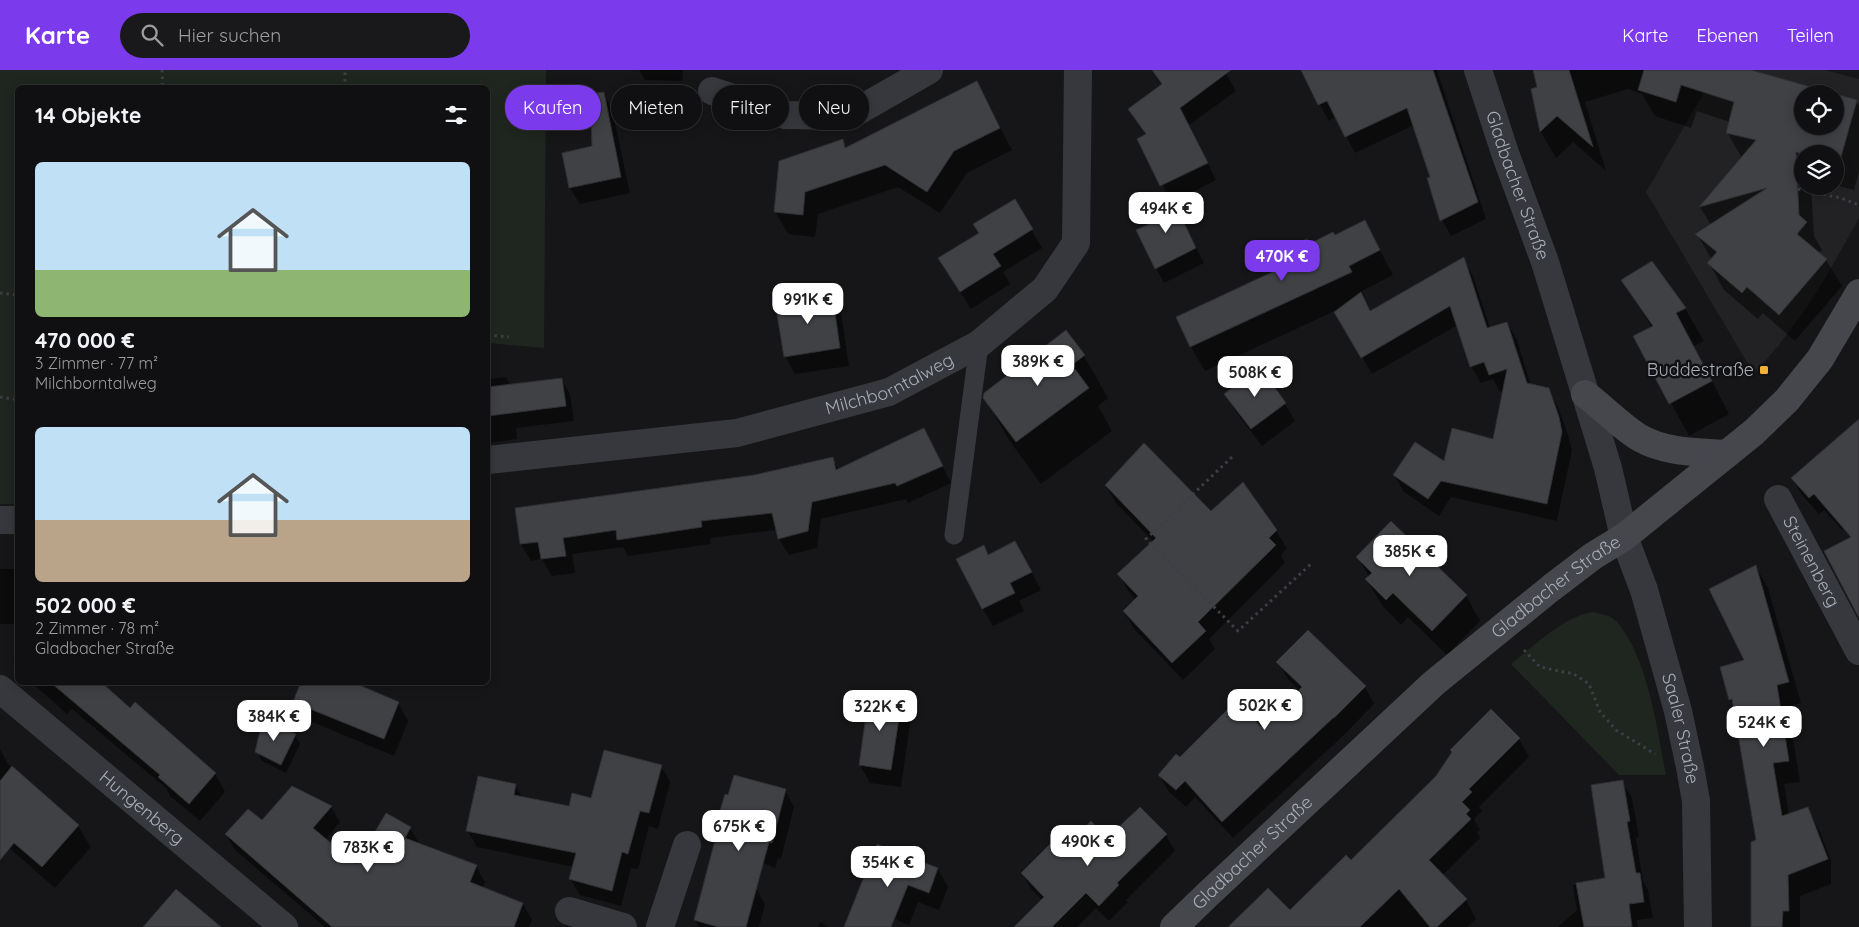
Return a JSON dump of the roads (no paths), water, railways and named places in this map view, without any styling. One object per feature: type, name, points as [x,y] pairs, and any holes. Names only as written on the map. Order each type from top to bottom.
[{"type":"main road","points":[[1624,537],[1754,432],[1787,400],[1820,359],[1859,293]]},
{"type":"main road","points":[[1585,394],[1639,437],[1663,448],[1688,452],[1727,454]]},
{"type":"main road","name":"Gladbacher Straße","points":[[1174,927],[1434,683],[1551,588],[1593,556],[1624,537]]},
{"type":"street","points":[[789,115],[849,116],[929,70]]},
{"type":"street","name":"Milchborntalweg","points":[[490,460],[737,433],[889,392],[979,344],[1045,289],[1076,243],[1078,70]]},
{"type":"street","name":"Gladbacher Straße","points":[[1478,70],[1505,153],[1545,262],[1608,468],[1624,537]]},
{"type":"street","name":"Steinenberg","points":[[1778,499],[1859,651]]},
{"type":"street","points":[[0,520],[15,520]]},
{"type":"street","name":"Saaler Straße","points":[[1624,537],[1644,590],[1678,711],[1690,767],[1696,801],[1698,927]]},
{"type":"street","name":"Hungenberg","points":[[0,689],[284,927]]},
{"type":"street","points":[[660,927],[687,845]]},
{"type":"street","points":[[569,911],[623,927]]},
{"type":"lane","points":[[954,535],[979,344]]},
{"type":"place","name":"Buddestraße","points":[[1764,370]]}]
